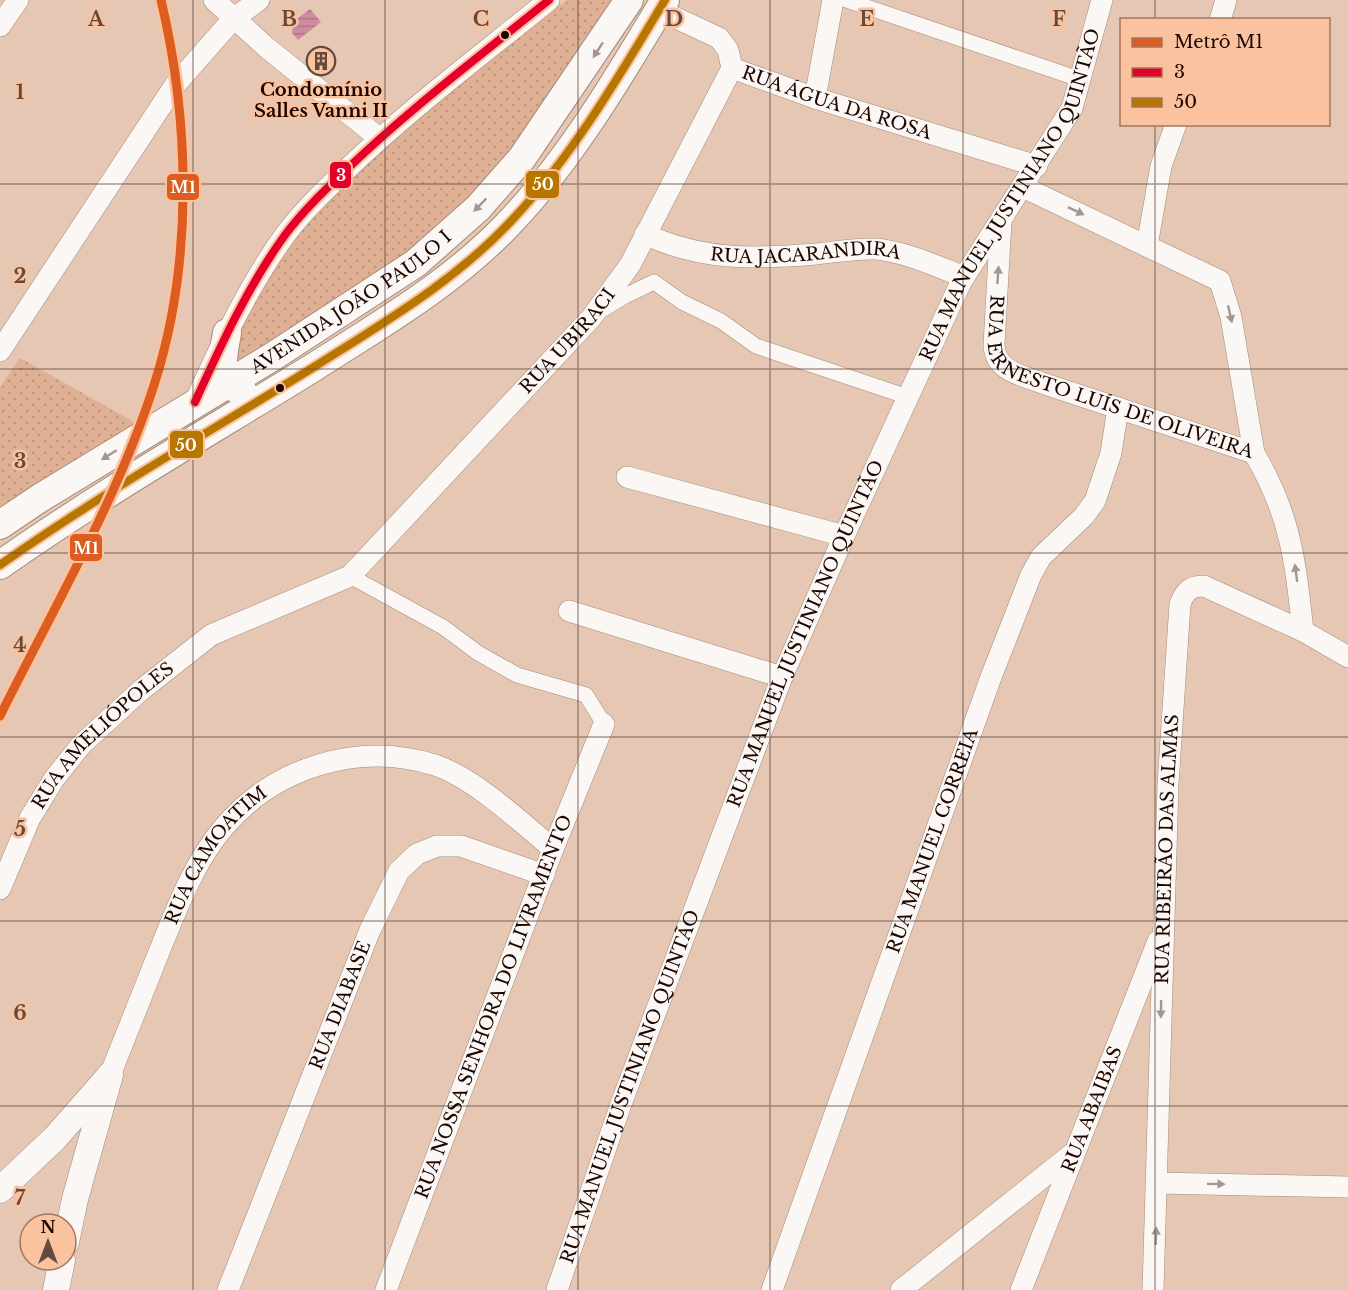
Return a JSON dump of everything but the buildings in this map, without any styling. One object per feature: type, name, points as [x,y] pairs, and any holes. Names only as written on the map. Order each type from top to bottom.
[{"type":"main road","name":"AVENIDA JOÃO PAULO I","points":[[0,525],[195,402],[343,313],[416,263],[478,208],[522,158],[629,0]]},
{"type":"main road","name":"AVENIDA JOÃO PAULO I","points":[[0,565],[38,538],[269,395],[436,287],[513,219],[577,135],[662,5]]},
{"type":"main road","points":[[227,333],[221,369],[228,383],[255,396],[269,395]]},
{"type":"street","points":[[0,26],[18,0]]},
{"type":"street","points":[[214,0],[233,19],[379,138]]},
{"type":"street","points":[[0,351],[175,85],[233,19],[259,0]]},
{"type":"street","points":[[195,402],[227,333],[284,236],[305,210],[379,138],[549,0]]},
{"type":"street","points":[[815,98],[833,0]]},
{"type":"street","points":[[846,0],[1082,80]]},
{"type":"street","name":"RUA MANUEL JUSTINIANO QUINTÃO","points":[[556,1290],[621,1104],[782,677],[844,536],[964,276],[1072,108],[1082,80],[1102,0]]},
{"type":"street","points":[[1221,18],[1226,0]]},
{"type":"street","name":"RUA ÁGUA DA ROSA","points":[[662,5],[719,39],[728,50],[732,68],[815,98],[1036,166]]},
{"type":"street","name":"RUA UBIRACI","points":[[350,576],[591,318],[625,274],[732,68]]},
{"type":"street","points":[[1148,246],[1161,166],[1175,126]]},
{"type":"street","points":[[1023,187],[1220,281],[1231,317],[1254,453]]},
{"type":"street","name":"RUA ERNESTO LUÍS DE OLIVEIRA","points":[[1002,217],[994,345],[998,362],[1007,370],[1254,453],[1273,486],[1284,514],[1292,546],[1303,631]]},
{"type":"street","name":"RUA JACARANDIRA","points":[[645,234],[667,244],[705,254],[753,258],[875,249],[896,253],[964,276]]},
{"type":"street","points":[[591,318],[625,296],[654,282],[682,302],[721,321],[756,346],[908,398]]},
{"type":"street","name":"RUA MANUEL CORREIA","points":[[772,1290],[991,676],[1031,575],[1041,558],[1084,516],[1095,501],[1111,453],[1118,408]]},
{"type":"street","points":[[627,477],[844,536]]},
{"type":"street","points":[[350,576],[443,627],[478,653],[517,675],[585,695],[604,724]]},
{"type":"street","name":"RUA AMELIÓPOLES","points":[[0,889],[30,818],[54,779],[81,745],[140,691],[211,634],[350,576]]},
{"type":"street","name":"RUA RIBEIRÃO DAS ALMAS","points":[[1154,1290],[1162,929],[1168,784],[1180,604],[1183,595],[1194,586],[1204,586],[1303,631],[1348,657]]},
{"type":"street","points":[[569,611],[782,677]]},
{"type":"street","name":"RUA NOSSA SENHORA DO LIVRAMENTO","points":[[386,1290],[553,849],[604,724]]},
{"type":"street","name":"RUA CAMOATIM","points":[[0,1190],[55,1138],[110,1075],[177,908],[202,859],[224,826],[263,793],[291,774],[328,760],[380,756],[435,766],[488,795],[553,849]]},
{"type":"street","name":"RUA DIABASE","points":[[228,1290],[370,930],[399,871],[417,854],[437,846],[461,846],[544,875]]},
{"type":"street","name":"RUA ABAIBAS","points":[[1021,1290],[1162,929]]},
{"type":"street","points":[[72,1212],[110,1075]]},
{"type":"street","points":[[901,1290],[1073,1154]]},
{"type":"street","points":[[1158,1183],[1348,1187]]},
{"type":"street","points":[[56,1290],[60,1272]]},
{"type":"shaded area","points":[[567,0],[624,0],[508,159],[409,258],[235,371],[236,324],[291,236],[398,130]]},
{"type":"shaded area","points":[[310,9],[321,22],[298,40],[292,33],[294,21]]},
{"type":"shaded area","points":[[20,358],[136,423],[0,508],[0,387]]},
{"type":"metro line","name":"M1","points":[[0,716],[84,552],[123,468],[155,382],[167,336],[176,289],[183,192],[178,94],[161,0]]},
{"type":"transit line","name":"3","points":[[195,402],[247,295],[285,235],[313,202],[393,127],[549,0]]},
{"type":"transit line","name":"50","points":[[0,565],[116,488],[393,317],[468,262],[513,219],[556,168],[595,114],[665,0]]},
{"type":"place","name":"Condomínio Salles Vanni II","points":[[321,61]]}]
